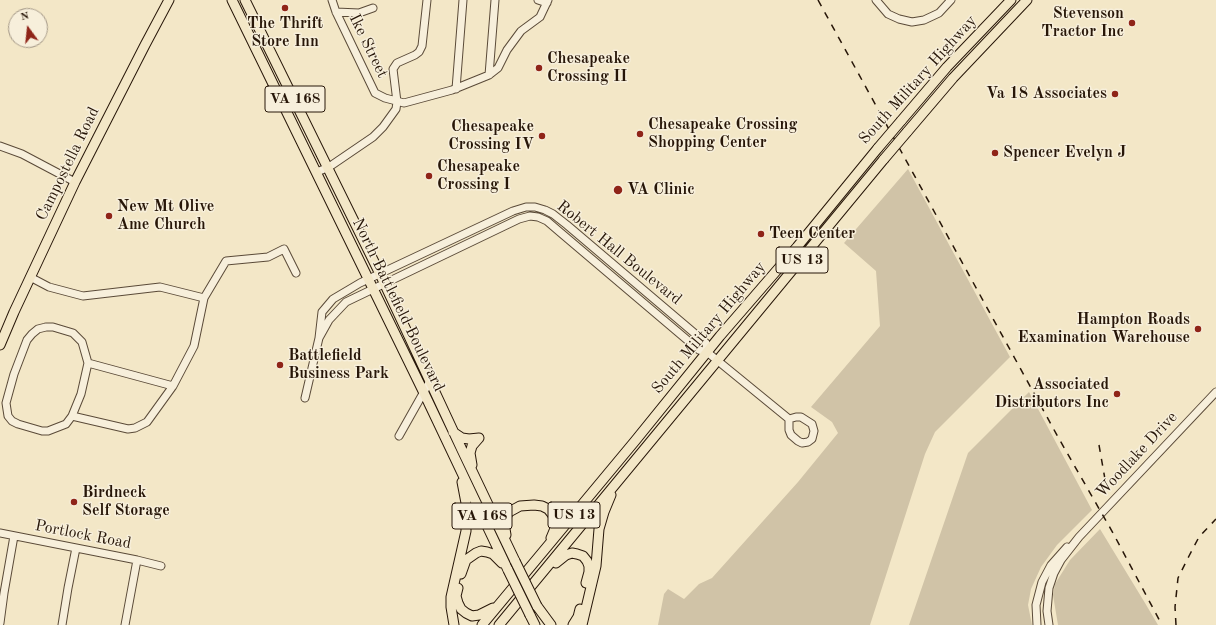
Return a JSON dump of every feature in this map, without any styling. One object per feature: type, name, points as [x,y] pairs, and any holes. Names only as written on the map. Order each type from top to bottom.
[{"type":"main road","name":"Campostella Road","points":[[0,345],[75,182],[169,0]]},
{"type":"main road","name":"North Battlefield Boulevard","points":[[232,0],[317,172],[535,625]]},
{"type":"main road","name":"North Battlefield Boulevard","points":[[245,0],[329,167],[385,283],[453,432],[546,625]]},
{"type":"main road","name":"South Military Highway","points":[[482,625],[947,66],[1011,0]]},
{"type":"main road","name":"South Military Highway","points":[[499,625],[884,159],[953,78],[1027,0]]},
{"type":"main road","points":[[453,432],[462,438],[479,438],[472,446],[470,453],[474,476]]},
{"type":"main road","points":[[454,625],[451,597],[464,545],[467,517],[464,489],[456,461]]},
{"type":"main road","points":[[582,625],[596,566],[599,529],[604,512],[619,481]]},
{"type":"main road","points":[[516,561],[504,523],[509,512],[520,506],[534,505],[542,506],[548,509],[555,520],[555,530],[543,551],[529,570]]},
{"type":"main road","points":[[508,570],[493,554],[482,551],[476,553],[466,560],[456,596],[461,609],[472,616],[479,616],[494,607],[510,592]]},
{"type":"main road","points":[[534,582],[566,555],[572,553],[583,556],[587,561],[589,572],[578,617],[573,625]]},
{"type":"main road","points":[[502,625],[516,605]]},
{"type":"main road","points":[[537,606],[545,619],[551,625]]},
{"type":"street","name":"Ike Street","points":[[332,0],[336,12],[375,93],[379,96],[404,103],[456,88],[489,75],[498,68],[507,50],[521,31],[540,17],[547,2],[538,0]]},
{"type":"street","name":"Ike Street","points":[[397,102],[394,69],[397,63],[415,55],[419,52],[422,46],[427,0]]},
{"type":"street","points":[[456,88],[463,0]]},
{"type":"street","points":[[489,75],[495,0]]},
{"type":"street","points":[[876,0],[888,14],[899,20],[912,22],[924,20],[939,13],[951,0]]},
{"type":"street","name":"Ike Street","points":[[336,12],[360,13],[372,8]]},
{"type":"street","points":[[317,172],[329,167],[368,141],[377,133],[396,109],[397,102]]},
{"type":"street","points":[[0,146],[22,154],[75,182]]},
{"type":"street","name":"Robert Hall Boulevard","points":[[319,338],[322,312],[334,299],[368,279],[512,211],[526,207],[535,207],[553,214],[572,229],[706,343],[708,352]]},
{"type":"street","points":[[506,225],[514,216],[535,207]]},
{"type":"street","name":"Robert Hall Boulevard","points":[[319,338],[328,320],[346,302],[519,219],[530,216],[538,217],[547,221],[699,350],[708,352],[789,420]]},
{"type":"street","points":[[72,416],[122,428],[135,428],[147,422],[173,386],[194,346],[204,298],[226,261],[268,257],[284,249],[296,273]]},
{"type":"street","points":[[30,277],[49,287],[83,296],[160,287],[204,298]]},
{"type":"street","points":[[46,327],[54,327],[73,333],[82,342],[88,363],[81,394],[72,416],[66,424],[48,431],[42,431],[12,421],[6,410],[10,385],[27,340],[32,334],[46,327]]},
{"type":"street","points":[[305,398],[319,338]]},
{"type":"street","points":[[88,363],[173,386]]},
{"type":"street","points":[[399,436],[430,381]]},
{"type":"street","name":"Woodlake Drive","points":[[1037,625],[1036,605],[1038,594],[1044,577],[1060,554],[1079,537],[1216,392]]},
{"type":"street","name":"Portlock Road","points":[[0,533],[161,566]]},
{"type":"street","points":[[0,623],[14,536]]},
{"type":"street","name":"Woodlake Drive","points":[[1048,625],[1047,600],[1052,578],[1061,560],[1079,537]]},
{"type":"street","points":[[62,625],[76,548]]},
{"type":"street","points":[[125,625],[137,560]]},
{"type":"shaded area","points":[[908,169],[1010,357],[935,432],[925,454],[870,625],[658,625],[664,594],[668,589],[684,599],[699,584],[712,578],[798,482],[838,433],[832,422],[811,407],[880,326],[876,271],[844,243]]},
{"type":"shaded area","points":[[1029,392],[1092,510],[1057,545],[1041,567],[1031,589],[1028,605],[1032,625],[909,625],[968,453]]},
{"type":"shaded area","points":[[1100,529],[1158,625],[1058,625],[1053,595],[1055,584],[1070,560]]},
{"type":"railway","points":[[818,0],[1058,437],[1113,533],[1162,625]]},
{"type":"railway","points":[[1099,445],[1106,485]]},
{"type":"railway","points":[[1176,625],[1175,607],[1178,578],[1199,537],[1216,519]]},
{"type":"place","name":"The Thrift Store Inn","points":[[285,8]]},
{"type":"place","name":"Stevenson Tractor Inc","points":[[1132,23]]},
{"type":"place","name":"Chesapeake Crossing II","points":[[539,68]]},
{"type":"place","name":"Va 18 Associates","points":[[1115,94]]},
{"type":"place","name":"Chesapeake Crossing Shopping Center","points":[[640,134]]},
{"type":"place","name":"Chesapeake Crossing IV","points":[[542,136]]},
{"type":"place","name":"Spencer Evelyn J","points":[[995,153]]},
{"type":"place","name":"Chesapeake Crossing I","points":[[429,176]]},
{"type":"place","name":"VA Clinic","points":[[618,190]]},
{"type":"place","name":"New Mt Olive Ame Church","points":[[109,216]]},
{"type":"place","name":"Teen Center","points":[[761,234]]},
{"type":"place","name":"Hampton Roads Examination Warehouse","points":[[1198,329]]},
{"type":"place","name":"Battlefield Business Park","points":[[280,365]]},
{"type":"place","name":"Associated Distributors Inc","points":[[1117,394]]},
{"type":"place","name":"Birdneck Self Storage","points":[[74,502]]}]
